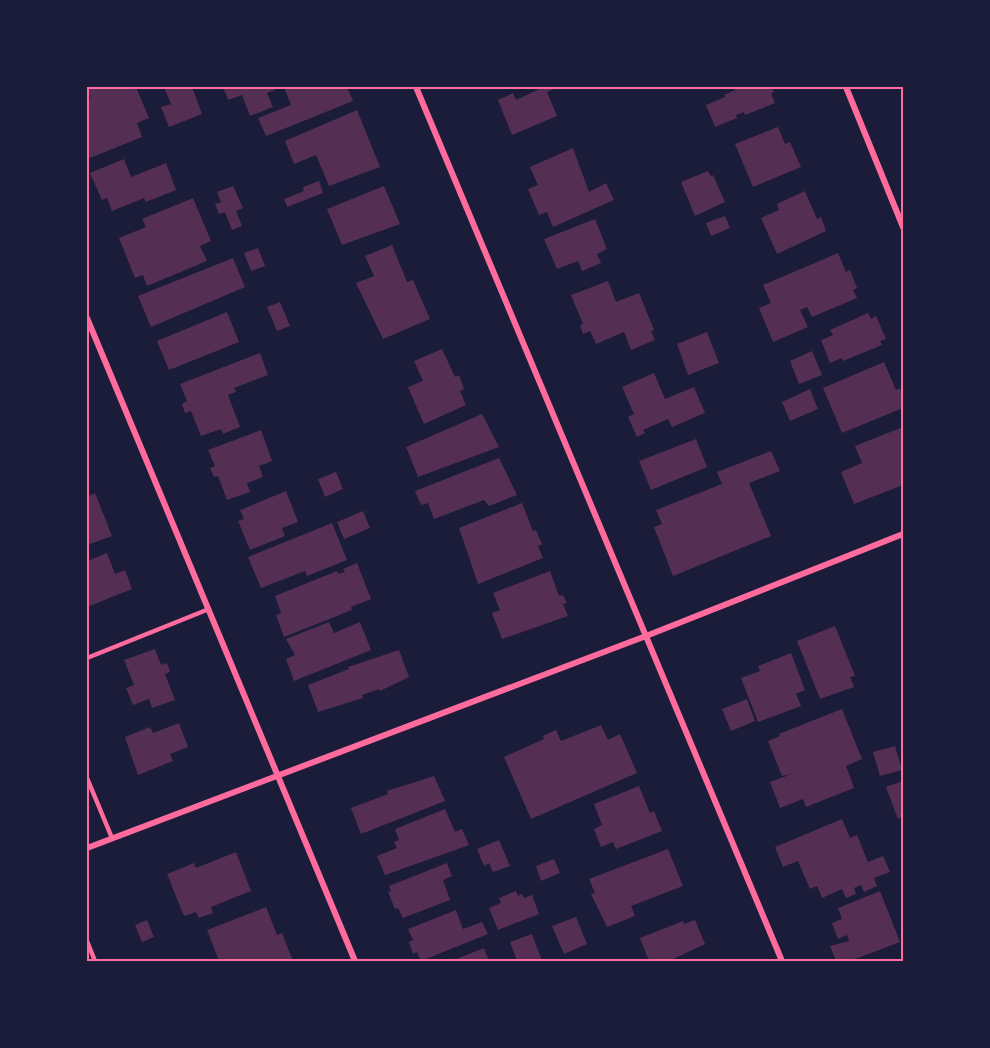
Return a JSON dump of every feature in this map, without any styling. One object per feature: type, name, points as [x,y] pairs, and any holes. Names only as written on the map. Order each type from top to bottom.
[{"type":"street","points":[[416,87],[782,961]]},
{"type":"street","points":[[846,87],[903,227]]},
{"type":"street","points":[[87,318],[355,961]]},
{"type":"street","points":[[87,848],[646,636],[903,534]]},
{"type":"lane","points":[[87,658],[209,609]]},
{"type":"lane","points":[[87,778],[112,838]]},
{"type":"lane","points":[[87,941],[95,961]]},
{"type":"building","points":[[87,87],[136,87],[149,118],[137,123],[142,137],[90,158],[87,154],[87,100],[90,98]]},
{"type":"building","points":[[164,87],[192,87],[202,114],[169,127],[161,107],[171,104]]},
{"type":"building","points":[[223,87],[281,87],[267,93],[273,107],[250,116],[242,95],[228,100]]},
{"type":"building","points":[[284,87],[347,87],[353,101],[266,136],[258,118],[291,105]]},
{"type":"building","points":[[544,87],[558,87],[547,92],[557,116],[512,135],[498,100],[513,93],[516,100]]},
{"type":"building","points":[[734,87],[772,87],[774,92],[771,94],[775,103],[745,115],[744,112],[736,115],[737,118],[715,127],[706,105],[725,97],[724,95],[735,90]]},
{"type":"building","points":[[357,110],[380,167],[329,186],[316,155],[294,164],[285,141]]},
{"type":"building","points":[[778,127],[785,144],[790,142],[801,167],[753,187],[735,144]]},
{"type":"building","points":[[573,148],[589,192],[606,183],[614,200],[553,227],[547,212],[539,215],[528,189],[538,185],[530,167]]},
{"type":"building","points":[[124,159],[131,177],[166,163],[176,190],[146,202],[144,198],[112,211],[107,198],[102,200],[90,173]]},
{"type":"building","points":[[708,171],[711,176],[713,175],[725,202],[695,216],[681,182]]},
{"type":"building","points":[[319,181],[323,193],[287,207],[284,199],[304,191],[303,187]]},
{"type":"building","points":[[233,186],[243,208],[236,211],[242,226],[232,230],[225,212],[219,214],[215,204],[221,202],[217,192]]},
{"type":"building","points":[[384,186],[400,224],[342,245],[327,209]]},
{"type":"building","points":[[805,191],[817,219],[821,217],[826,231],[777,254],[761,218],[779,210],[777,204]]},
{"type":"building","points":[[193,198],[211,241],[200,246],[207,261],[147,286],[143,275],[135,278],[119,238],[146,227],[142,219]]},
{"type":"building","points":[[725,216],[730,228],[711,236],[706,223]]},
{"type":"building","points":[[595,219],[607,249],[597,254],[601,263],[582,271],[578,261],[557,269],[544,239]]},
{"type":"building","points":[[392,245],[407,282],[413,280],[430,319],[383,339],[356,283],[374,276],[365,256]]},
{"type":"building","points":[[258,248],[265,266],[251,271],[244,253]]},
{"type":"building","points":[[838,253],[846,272],[850,270],[857,288],[853,290],[857,298],[812,317],[807,307],[800,310],[808,327],[773,342],[759,308],[771,303],[763,285]]},
{"type":"building","points":[[233,258],[245,287],[151,327],[138,296]]},
{"type":"building","points":[[608,281],[616,302],[639,293],[654,330],[651,331],[655,340],[631,350],[624,332],[596,344],[590,331],[583,334],[580,325],[583,324],[571,295]]},
{"type":"building","points":[[280,302],[290,326],[277,331],[267,307]]},
{"type":"building","points":[[227,312],[239,342],[169,370],[157,341]]},
{"type":"building","points":[[868,313],[871,319],[876,316],[886,339],[880,341],[882,345],[843,361],[842,358],[830,363],[821,340],[833,335],[830,330]]},
{"type":"building","points":[[707,332],[719,363],[688,375],[677,344]]},
{"type":"building","points":[[442,349],[455,377],[459,375],[464,389],[460,391],[466,405],[424,424],[408,387],[423,381],[414,361]]},
{"type":"building","points":[[812,351],[822,375],[799,384],[790,361]]},
{"type":"building","points":[[260,353],[268,375],[234,388],[236,392],[228,395],[240,427],[223,434],[221,429],[201,436],[191,411],[185,413],[182,404],[187,401],[180,384]]},
{"type":"building","points":[[884,362],[896,390],[900,388],[903,408],[842,433],[823,388]]},
{"type":"building","points":[[654,373],[665,399],[694,387],[705,413],[672,427],[668,419],[643,430],[645,433],[637,437],[628,417],[634,414],[622,387]]},
{"type":"building","points":[[810,389],[818,409],[790,421],[782,402]]},
{"type":"building","points":[[482,414],[499,447],[418,477],[406,447]]},
{"type":"building","points":[[903,427],[903,485],[854,504],[841,472],[862,463],[855,446]]},
{"type":"building","points":[[261,430],[272,461],[259,466],[263,477],[247,483],[250,492],[227,500],[218,476],[214,477],[210,468],[215,466],[208,450]]},
{"type":"building","points":[[696,439],[707,467],[651,490],[639,461]]},
{"type":"building","points":[[771,451],[780,471],[749,483],[771,536],[673,576],[654,527],[662,524],[656,510],[722,484],[717,472]]},
{"type":"building","points":[[499,458],[517,495],[489,506],[484,500],[434,519],[428,503],[421,505],[415,491]]},
{"type":"building","points":[[336,472],[343,489],[325,497],[318,479]]},
{"type":"building","points":[[286,491],[298,522],[282,528],[285,536],[250,550],[238,521],[244,519],[240,510]]},
{"type":"building","points":[[95,493],[112,536],[87,545],[87,497]]},
{"type":"building","points":[[522,503],[533,531],[536,530],[542,544],[538,546],[543,558],[478,584],[459,528]]},
{"type":"building","points":[[363,511],[370,528],[344,539],[337,522]]},
{"type":"building","points":[[332,523],[347,560],[307,576],[305,571],[261,588],[248,557]]},
{"type":"building","points":[[107,553],[115,574],[125,570],[132,589],[87,607],[87,561]]},
{"type":"building","points":[[357,563],[371,599],[351,607],[352,610],[284,637],[276,615],[281,613],[275,596],[337,571],[338,574],[345,572],[343,569]]},
{"type":"building","points":[[550,571],[559,596],[563,595],[567,603],[563,604],[568,616],[502,639],[492,613],[500,610],[493,593]]},
{"type":"building","points":[[329,622],[334,633],[360,622],[371,650],[294,681],[286,659],[295,655],[286,639]]},
{"type":"building","points":[[835,626],[855,676],[850,677],[854,687],[820,699],[797,641]]},
{"type":"building","points":[[155,649],[161,665],[167,663],[170,672],[165,674],[175,700],[152,708],[149,699],[133,705],[126,688],[134,685],[124,660]]},
{"type":"building","points":[[399,650],[409,677],[380,691],[379,689],[362,695],[363,698],[318,712],[308,685],[349,669],[348,667]]},
{"type":"building","points":[[791,653],[805,690],[796,694],[801,706],[758,722],[741,678],[760,671],[758,666]]},
{"type":"building","points":[[747,699],[755,721],[731,731],[722,709]]},
{"type":"building","points":[[842,709],[862,759],[846,766],[854,788],[806,807],[803,799],[780,808],[770,782],[792,774],[782,776],[768,741],[780,736],[779,734]]},
{"type":"building","points":[[179,723],[188,747],[170,754],[173,761],[138,775],[125,737],[150,727],[153,733]]},
{"type":"building","points":[[601,725],[608,740],[620,734],[637,773],[531,819],[504,757],[544,739],[543,736],[556,730],[561,741]]},
{"type":"building","points":[[895,746],[902,770],[880,776],[873,752]]},
{"type":"building","points":[[434,776],[445,801],[361,834],[351,808],[388,794],[387,791]]},
{"type":"building","points":[[903,781],[903,817],[898,819],[886,787]]},
{"type":"building","points":[[639,786],[650,813],[654,811],[662,831],[616,849],[613,842],[601,847],[594,829],[602,825],[594,804]]},
{"type":"building","points":[[445,809],[455,832],[462,829],[469,845],[385,875],[377,856],[397,848],[394,842],[399,840],[395,829]]},
{"type":"building","points":[[842,819],[850,838],[857,835],[868,862],[883,856],[890,872],[874,878],[877,886],[864,892],[861,885],[854,888],[856,894],[846,898],[842,889],[822,898],[817,886],[810,889],[798,861],[783,867],[775,847]]},
{"type":"building","points":[[499,840],[510,866],[493,872],[489,863],[484,866],[477,849]]},
{"type":"building","points":[[668,849],[683,886],[631,906],[635,916],[607,927],[591,894],[595,893],[589,879]]},
{"type":"building","points":[[236,852],[251,891],[211,907],[213,913],[199,918],[196,912],[184,916],[167,874],[194,863],[196,868]]},
{"type":"building","points":[[554,859],[560,873],[541,881],[536,866]]},
{"type":"building","points":[[447,863],[452,876],[443,880],[450,900],[403,918],[398,908],[395,909],[388,892],[391,891],[389,886]]},
{"type":"building","points":[[516,891],[518,896],[522,894],[524,898],[532,895],[539,914],[498,930],[489,908],[501,903],[499,898]]},
{"type":"building","points":[[880,891],[900,942],[850,961],[836,961],[830,946],[849,941],[847,935],[838,939],[832,923],[842,919],[838,908]]},
{"type":"building","points":[[266,907],[277,935],[282,933],[293,961],[219,961],[207,930]]},
{"type":"building","points":[[456,910],[463,929],[482,922],[488,934],[421,961],[417,952],[413,954],[409,942],[413,940],[408,929]]},
{"type":"building","points":[[576,917],[587,944],[564,954],[552,926]]},
{"type":"building","points":[[147,920],[154,937],[142,942],[135,925]]},
{"type":"building","points":[[695,920],[705,944],[669,961],[649,961],[640,938],[683,921],[684,924]]},
{"type":"building","points":[[532,934],[542,961],[517,961],[510,942]]},
{"type":"building","points":[[484,948],[489,961],[451,961]]}]
